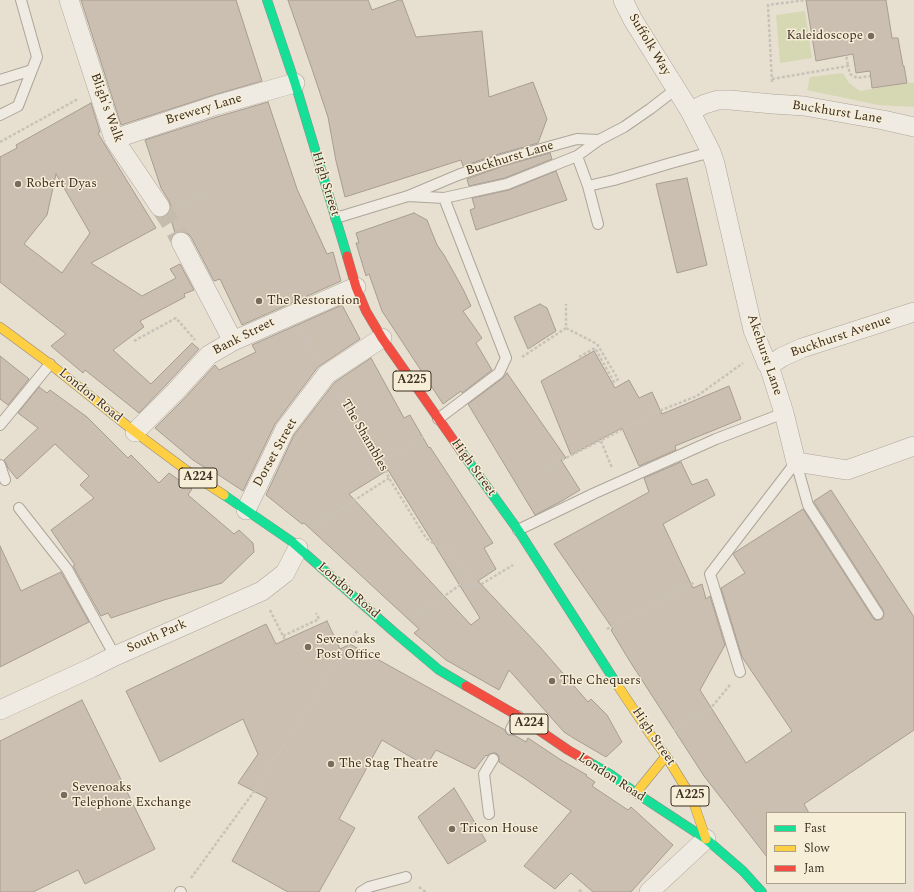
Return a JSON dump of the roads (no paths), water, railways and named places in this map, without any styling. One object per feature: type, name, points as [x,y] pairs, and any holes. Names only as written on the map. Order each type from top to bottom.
[{"type":"main road","name":"High Street","points":[[266,0],[295,83],[356,287],[366,311],[382,338],[440,422],[518,530],[650,734],[666,756],[692,798],[706,839]]},
{"type":"main road","name":"London Road","points":[[0,327],[186,470],[246,510],[294,545],[438,670],[518,716],[568,750],[610,774],[636,794],[706,839]]},
{"type":"main road","points":[[636,794],[666,756]]},
{"type":"main road","points":[[706,839],[743,871],[762,892]]},
{"type":"street","name":"Bligh's Walk","points":[[69,0],[114,139],[169,206]]},
{"type":"street","name":"Suffolk Way","points":[[623,0],[633,20],[676,89]]},
{"type":"street","name":"Brewery Lane","points":[[114,139],[217,105],[295,83]]},
{"type":"street","name":"Akehurst Lane","points":[[676,89],[690,111],[711,152],[719,180],[753,330],[765,358],[784,414],[796,462]]},
{"type":"street","name":"Buckhurst Lane","points":[[690,111],[704,104],[718,100],[730,100],[804,106],[914,126]]},
{"type":"street","points":[[181,242],[233,341]]},
{"type":"street","name":"Bank Street","points":[[135,432],[209,355],[233,341],[356,287]]},
{"type":"street","name":"Buckhurst Avenue","points":[[765,358],[782,357],[802,348],[914,312]]},
{"type":"street","name":"Dorset Street","points":[[246,510],[286,430],[327,374],[382,338]]},
{"type":"street","points":[[796,462],[847,470],[914,446]]},
{"type":"street","name":"South Park","points":[[0,710],[115,656],[262,592],[285,573],[294,545]]},
{"type":"street","points":[[650,892],[706,839]]},
{"type":"lane","points":[[0,115],[18,106],[38,57],[21,0]]},
{"type":"lane","points":[[0,80],[32,70]]},
{"type":"lane","points":[[408,196],[444,198],[507,184],[577,156],[599,140],[624,127],[676,89]]},
{"type":"lane","name":"Buckhurst Lane","points":[[336,218],[408,196],[458,175],[502,160],[577,139],[599,140]]},
{"type":"lane","points":[[588,186],[711,152]]},
{"type":"lane","points":[[577,156],[588,186],[598,224]]},
{"type":"lane","points":[[440,422],[499,373],[506,358],[444,198]]},
{"type":"lane","points":[[0,425],[50,364]]},
{"type":"lane","points":[[518,530],[618,482],[716,439],[784,414]]},
{"type":"lane","points":[[740,672],[710,574],[796,462]]},
{"type":"lane","points":[[796,462],[808,505],[878,614]]},
{"type":"lane","points":[[0,466],[5,480]]},
{"type":"lane","points":[[19,508],[67,569],[115,656]]},
{"type":"lane","points":[[511,729],[518,716]]},
{"type":"lane","points":[[489,814],[484,774],[493,759]]},
{"type":"lane","points":[[361,892],[369,887],[406,877]]},
{"type":"tunnel","points":[[160,207],[181,242]]},
{"type":"place","name":"Kaleidoscope","points":[[871,36]]},
{"type":"place","name":"Robert Dyas","points":[[18,184]]},
{"type":"place","name":"The Restoration","points":[[259,301]]},
{"type":"place","name":"Sevenoaks Post Office","points":[[308,647]]},
{"type":"place","name":"The Chequers","points":[[552,681]]},
{"type":"place","name":"The Stag Theatre","points":[[331,764]]},
{"type":"place","name":"Sevenoaks Telephone Exchange","points":[[64,795]]},
{"type":"place","name":"Tricon House","points":[[452,829]]}]
